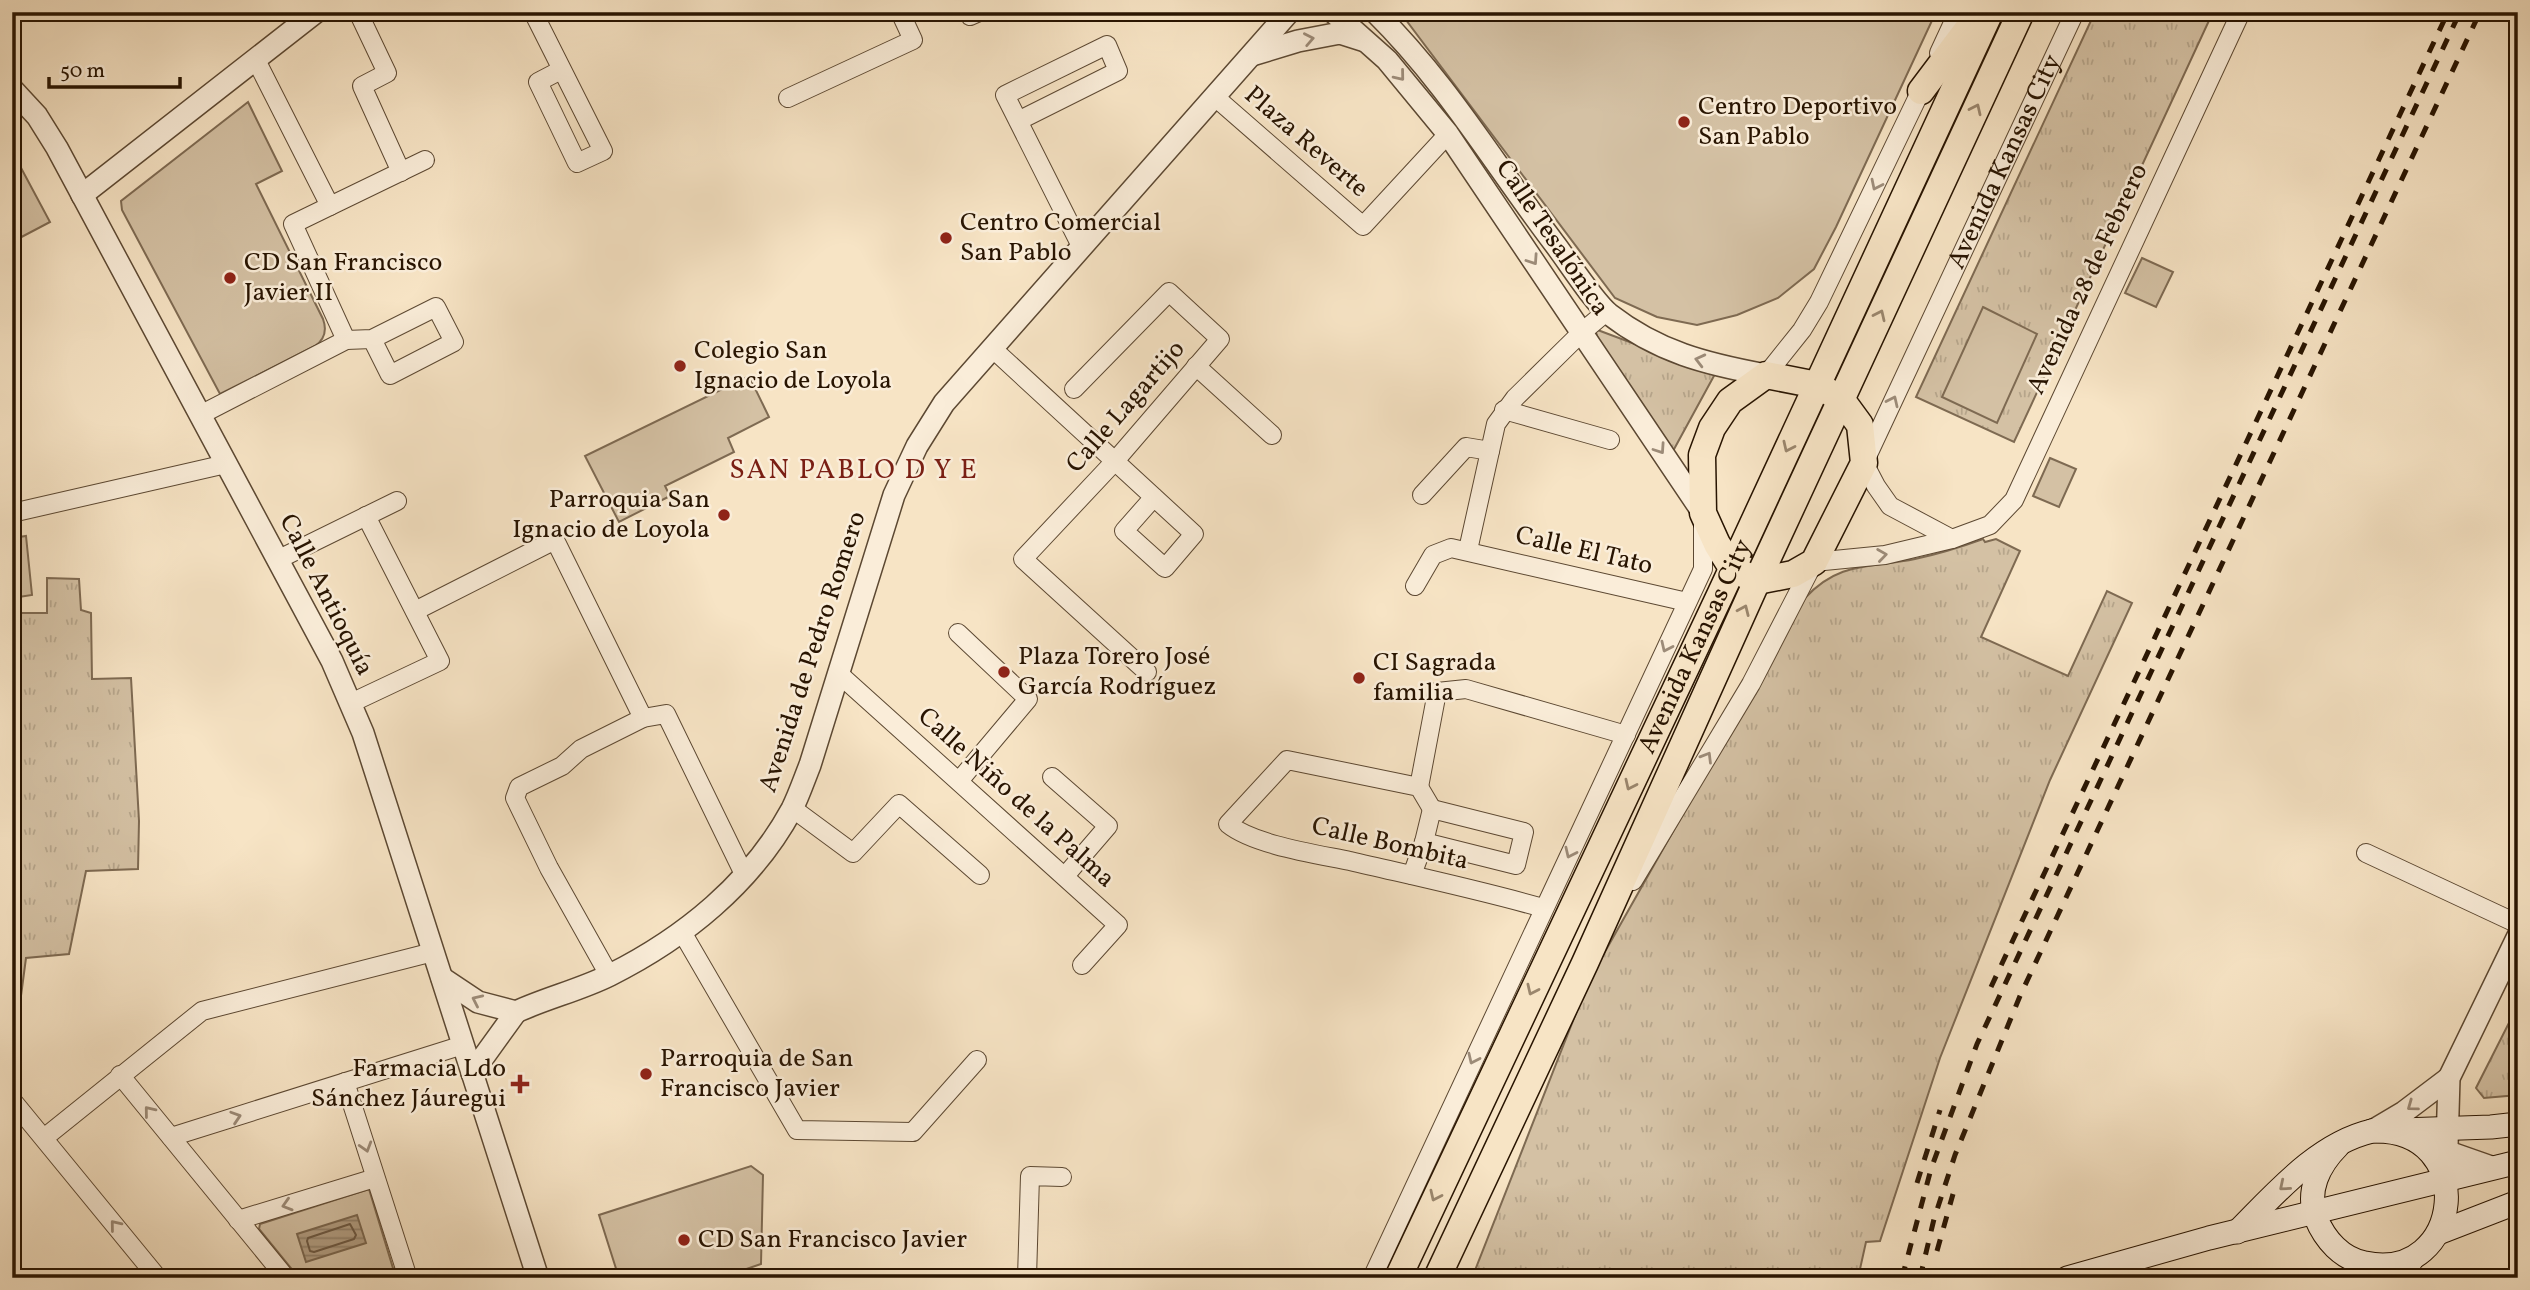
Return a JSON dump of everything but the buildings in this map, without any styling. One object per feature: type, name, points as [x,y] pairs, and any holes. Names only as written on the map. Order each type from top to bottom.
[{"type":"main road","points":[[1921,91],[1981,12]]},
{"type":"main road","name":"Avenida Kansas City","points":[[1398,1278],[1990,12]]},
{"type":"main road","name":"Avenida Kansas City","points":[[1437,1278],[1585,963],[1757,581],[2021,12]]},
{"type":"main road","points":[[1766,375],[1817,385],[1841,399],[1860,425],[1864,463],[1814,562],[1793,574],[1757,581],[1732,568],[1703,513],[1702,455],[1712,428],[1730,401],[1766,375]]},
{"type":"main road","points":[[2242,1231],[2267,1200],[2319,1157],[2351,1138],[2372,1131],[2518,1124]]},
{"type":"main road","points":[[2338,1146],[2323,1163],[2315,1183],[2314,1212],[2328,1239],[2353,1269],[2386,1265],[2417,1255],[2438,1233],[2448,1206],[2446,1180],[2436,1159],[2419,1143],[2397,1132],[2372,1131]]},
{"type":"main road","points":[[2067,1278],[2209,1238],[2518,1162]]},
{"type":"main road","points":[[2438,1233],[2513,1206]]},
{"type":"main road","points":[[1444,1278],[1460,1226]]},
{"type":"main road","points":[[2242,1231],[2299,1230],[2328,1239]]},
{"type":"main road","points":[[1388,1278],[1409,1253]]},
{"type":"street","points":[[82,195],[316,12]]},
{"type":"street","points":[[358,12],[387,73],[362,86],[401,172]]},
{"type":"street","points":[[533,12],[603,151],[577,163],[537,82],[561,70]]},
{"type":"street","points":[[788,98],[913,40],[900,12]]},
{"type":"street","points":[[968,12],[970,16],[979,12]]},
{"type":"street","points":[[1252,55],[1267,12]]},
{"type":"street","name":"Avenida de Pedro Romero","points":[[516,1012],[609,975],[682,932],[703,917],[764,854],[792,808],[810,765],[894,495],[917,446],[944,402],[1289,12]]},
{"type":"street","name":"Calle Tesalónica","points":[[1333,12],[1387,60],[1448,134],[1703,513]]},
{"type":"street","name":"Calle Tesalónica","points":[[1375,12],[1401,38],[1466,118],[1535,218],[1606,312],[1655,345],[1684,356],[1766,375]]},
{"type":"street","points":[[1766,375],[1802,330],[1819,302],[1958,12]]},
{"type":"street","name":"Avenida Kansas City","points":[[1864,463],[2075,12]]},
{"type":"street","name":"Avenida 28 de Febrero","points":[[1814,562],[1885,555],[1952,539],[1990,525],[2014,500],[2241,12]]},
{"type":"street","points":[[1252,55],[1298,41],[1340,33],[1366,41]]},
{"type":"street","points":[[1018,121],[1118,71],[1107,45],[1005,95],[1018,121],[1082,248]]},
{"type":"street","points":[[256,60],[330,206]]},
{"type":"street","name":"Calle Antioquía","points":[[14,92],[37,116],[82,195],[332,661],[351,703],[363,733],[538,1278]]},
{"type":"street","name":"Plaza Reverte","points":[[1215,97],[1363,226],[1448,134]]},
{"type":"street","points":[[1448,134],[1466,118]]},
{"type":"street","points":[[346,340],[293,224],[425,160]]},
{"type":"street","name":"Calle Lagartijo","points":[[1074,389],[1169,292],[1220,339],[1115,461],[1023,559],[1147,672]]},
{"type":"street","points":[[200,415],[346,340],[372,339],[436,307],[454,342],[390,375],[372,339]]},
{"type":"street","points":[[1468,550],[1496,424],[1504,410],[1581,333],[1606,312]]},
{"type":"street","points":[[993,349],[1154,496]]},
{"type":"street","points":[[1196,366],[1272,435]]},
{"type":"street","points":[[1504,410],[1610,440]]},
{"type":"street","points":[[1422,495],[1466,447],[1490,451]]},
{"type":"street","points":[[1864,463],[1890,506],[1952,539]]},
{"type":"street","points":[[12,513],[226,464]]},
{"type":"street","points":[[277,560],[397,500]]},
{"type":"street","name":"Avenida Kansas City","points":[[1372,1278],[1703,569],[1703,513]]},
{"type":"street","points":[[351,703],[440,661],[366,516]]},
{"type":"street","points":[[415,611],[555,540],[643,718]]},
{"type":"street","name":"Calle El Tato","points":[[1415,586],[1433,555],[1451,548],[1687,602]]},
{"type":"street","points":[[1585,963],[1751,684],[1814,562]]},
{"type":"street","points":[[958,633],[1028,699],[959,781]]},
{"type":"street","name":"Calle Niño de la Palma","points":[[839,674],[1118,925],[1082,965]]},
{"type":"street","points":[[1424,842],[1516,864],[1524,832],[1433,809],[1419,787],[1437,692],[1466,689],[1626,735]]},
{"type":"street","points":[[609,975],[549,868],[515,798],[519,787],[562,766],[581,750],[643,718],[666,714],[744,874]]},
{"type":"street","name":"Calle Bombita","points":[[1419,787],[1287,760],[1228,824],[1236,831],[1279,846],[1412,875],[1543,908]]},
{"type":"street","points":[[1052,777],[1108,826],[1065,876]]},
{"type":"street","points":[[792,808],[853,853],[899,804],[980,876]]},
{"type":"street","points":[[1412,875],[1433,809]]},
{"type":"street","points":[[2366,853],[2518,924]]},
{"type":"street","points":[[682,932],[797,1130],[913,1132],[977,1060]]},
{"type":"street","points":[[2446,1180],[2449,1078],[2518,936]]},
{"type":"street","points":[[44,1138],[202,1011],[433,952]]},
{"type":"street","points":[[442,978],[478,1002],[516,1012],[472,1073]]},
{"type":"street","points":[[171,1138],[463,1045]]},
{"type":"street","points":[[120,1075],[285,1278]]},
{"type":"street","points":[[2449,1078],[2456,1107],[2461,1115],[2491,1127]]},
{"type":"street","points":[[2372,1131],[2404,1112],[2449,1078]]},
{"type":"street","points":[[345,1082],[408,1278]]},
{"type":"street","points":[[12,1100],[158,1278]]},
{"type":"street","points":[[2419,1143],[2494,1168]]},
{"type":"street","points":[[1027,1278],[1030,1176],[1062,1177]]},
{"type":"street","points":[[238,1220],[375,1178]]},
{"type":"street","points":[[2404,1278],[2417,1255]]},
{"type":"green space","name":"Centro Deportivo San Pablo","points":[[1400,12],[1936,12],[1814,269],[1778,298],[1737,315],[1697,325],[1657,317],[1615,298]]},
{"type":"green space","points":[[2095,12],[2213,12],[2014,442],[1916,397]]},
{"type":"green space","name":"CD San Francisco Javier II","points":[[248,102],[282,171],[256,184],[323,319],[325,331],[315,346],[220,394],[122,210],[121,201]]},
{"type":"green space","points":[[12,151],[50,222],[12,242]]},
{"type":"green space","points":[[2142,258],[2173,272],[2156,307],[2125,293]]},
{"type":"green space","points":[[1983,307],[2037,334],[1997,423],[1942,397]]},
{"type":"green space","points":[[1595,329],[1715,374],[1673,451],[1600,346]]},
{"type":"green space","points":[[749,376],[769,417],[728,438],[734,452],[665,486],[670,496],[619,522],[585,456]]},
{"type":"green space","points":[[2050,458],[2076,469],[2059,507],[2033,496]]},
{"type":"green space","points":[[26,536],[32,595],[12,598],[12,538]]},
{"type":"green space","points":[[1983,539],[1985,542],[1996,539],[2020,551],[1981,637],[2068,676],[2107,591],[2132,603],[2050,780],[1940,1058],[1880,1241],[1866,1242],[1858,1278],[1472,1278],[1589,980],[1805,598],[1818,586],[1843,572],[1924,557]]},
{"type":"green space","points":[[47,578],[79,579],[81,610],[91,613],[92,679],[131,678],[139,821],[138,869],[86,871],[69,954],[26,958],[17,1026],[12,1031],[12,613],[47,613]]},
{"type":"green space","points":[[2516,1009],[2518,1095],[2484,1098],[2476,1088]]},
{"type":"green space","name":"CD San Francisco Javier","points":[[751,1166],[763,1175],[761,1264],[720,1278],[619,1278],[599,1215]]},
{"type":"green space","points":[[369,1189],[396,1278],[299,1278],[259,1229],[260,1224]]},
{"type":"water","points":[[357,1215],[366,1243],[306,1262],[297,1234]]},
{"type":"railway","points":[[1991,987],[2448,12]]},
{"type":"railway","points":[[1902,1278],[1931,1169],[1977,1044],[2460,12]]},
{"type":"railway","points":[[1920,1278],[1934,1219],[1955,1155],[2020,996],[2480,12]]},
{"type":"railway","points":[[1917,1183],[1940,1110]]},
{"type":"railway","points":[[1937,1251],[1953,1194]]},
{"type":"place","name":"Centro Deportivo San Pablo","points":[[1684,122]]},
{"type":"place","name":"Centro Comercial San Pablo","points":[[946,238]]},
{"type":"place","name":"CD San Francisco Javier II","points":[[230,278]]},
{"type":"place","name":"Colegio San Ignacio de Loyola","points":[[680,366]]},
{"type":"place","name":"Parroquia San Ignacio de Loyola","points":[[724,515]]},
{"type":"place","name":"Plaza Torero José García Rodríguez","points":[[1004,672]]},
{"type":"place","name":"CI Sagrada familia","points":[[1359,678]]},
{"type":"place","name":"Parroquia de San Francisco Javier","points":[[646,1074]]},
{"type":"place","name":"Farmacia Ldo Sánchez Jáuregui","points":[[520,1084]]},
{"type":"place","name":"CD San Francisco Javier","points":[[684,1240]]},
{"type":"district","name":"SAN PABLO D Y E","points":[[854,470]]}]
